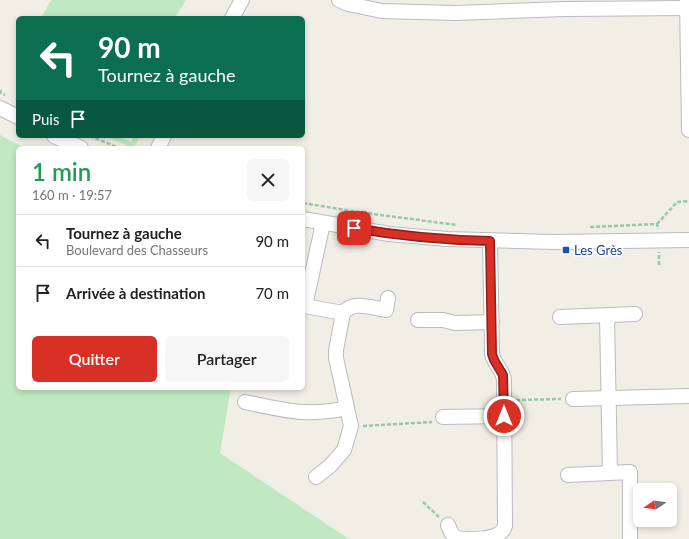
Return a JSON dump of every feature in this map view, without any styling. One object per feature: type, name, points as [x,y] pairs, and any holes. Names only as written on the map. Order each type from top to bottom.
[{"type":"street","points":[[233,16],[242,0]]},
{"type":"street","points":[[339,0],[348,4],[382,11],[455,13],[566,5],[687,6],[689,130]]},
{"type":"street","points":[[0,108],[16,116]]},
{"type":"street","points":[[58,138],[76,146]]},
{"type":"street","points":[[305,219],[389,234],[447,239],[490,241],[689,240]]},
{"type":"street","points":[[305,302],[324,223]]},
{"type":"street","points":[[448,526],[454,536],[460,539],[486,538],[496,535],[504,535],[503,375],[492,354],[490,241]]},
{"type":"street","points":[[316,476],[333,463],[344,450],[351,426],[336,350],[343,313],[356,305],[386,310],[388,298]]},
{"type":"street","points":[[305,306],[343,313]]},
{"type":"street","points":[[560,317],[635,314]]},
{"type":"street","points":[[608,316],[610,473]]},
{"type":"street","points":[[418,320],[443,320],[455,323],[492,322]]},
{"type":"street","points":[[573,399],[689,396]]},
{"type":"street","points":[[245,402],[298,413],[327,412],[347,408]]},
{"type":"street","points":[[443,417],[504,416]]},
{"type":"street","points":[[568,475],[630,472],[630,539]]},
{"type":"path","points":[[95,138],[114,146]]},
{"type":"path","points":[[583,227],[657,224],[677,202],[689,201]]},
{"type":"path","points":[[305,203],[358,212],[459,225]]},
{"type":"path","points":[[657,224],[659,240],[659,265]]},
{"type":"path","points":[[503,400],[573,399]]},
{"type":"path","points":[[351,426],[434,422],[443,417]]},
{"type":"path","points":[[423,502],[448,526]]},
{"type":"green space","points":[[51,0],[186,0],[176,16],[42,16]]},
{"type":"green space","points":[[0,135],[21,146],[16,146],[16,390],[231,390],[220,453],[349,539],[0,539]]},
{"type":"green space","points":[[109,138],[122,138],[131,142],[133,138],[140,138],[134,146],[128,146]]},
{"type":"place","name":"Les Grès","points":[[566,250]]},
{"type":"route","points":[[354,228],[389,234],[490,241],[492,354],[502,372],[504,379],[504,416]]}]
